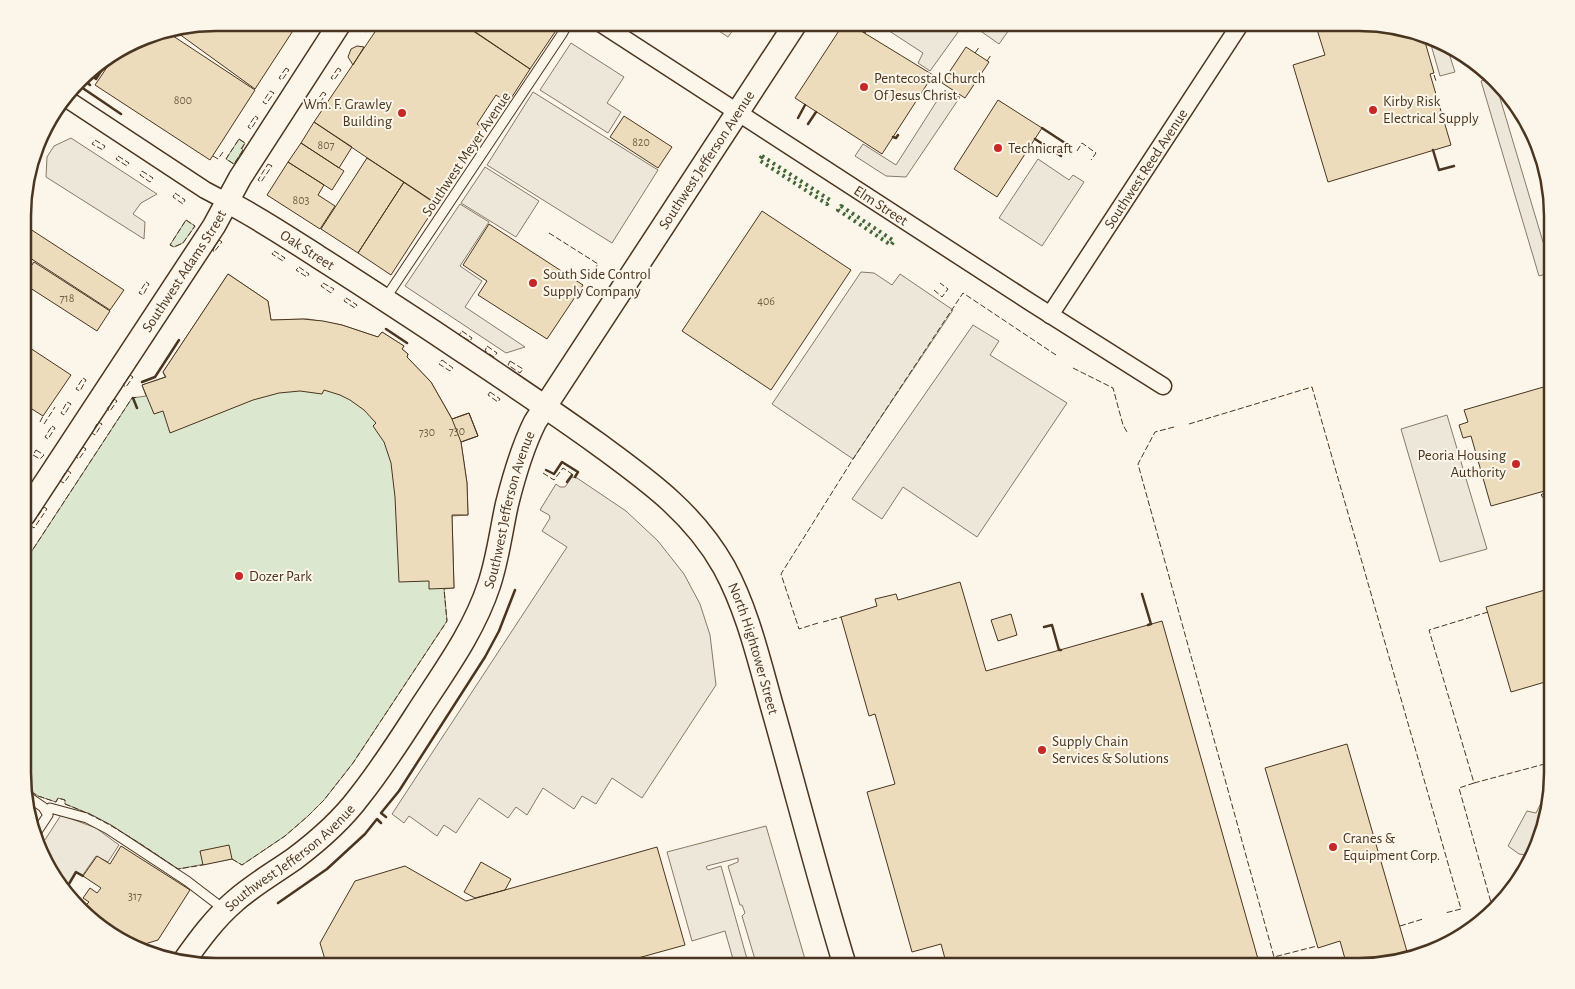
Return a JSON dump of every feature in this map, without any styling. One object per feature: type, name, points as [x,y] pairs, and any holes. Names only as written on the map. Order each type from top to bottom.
[{"type":"main road","name":"Southwest Adams Street","points":[[31,498],[214,226],[240,178],[334,31]]},
{"type":"main road","name":"Southwest Jefferson Avenue","points":[[188,955],[225,910],[254,886],[314,844],[333,826],[350,808],[386,762],[469,631],[486,594],[496,560],[507,504],[530,431],[790,31]]},
{"type":"main road","name":"Oak Street","points":[[226,202],[252,215],[385,300],[545,406]]},
{"type":"main road","name":"North Hightower Street","points":[[545,406],[632,468],[680,508],[708,542],[728,574],[748,622],[842,958]]},
{"type":"street","name":"Elm Street","points":[[614,31],[1050,315],[1163,386]]},
{"type":"street","name":"Southwest Reed Avenue","points":[[1050,315],[1235,31]]},
{"type":"street","name":"Oak Street","points":[[71,102],[226,202]]},
{"type":"lane","name":"Southwest Meyer Avenue","points":[[385,300],[562,31]]},
{"type":"lane","points":[[34,801],[43,807],[48,815],[40,827]]},
{"type":"lane","points":[[46,811],[50,808],[87,818],[187,881],[225,910]]},
{"type":"green space","points":[[239,139],[245,143],[234,164],[226,159]]},
{"type":"green space","points":[[186,220],[195,226],[183,243],[174,247],[170,245]]},
{"type":"green space","name":"Dozer Park","points":[[228,274],[268,301],[271,320],[308,319],[342,325],[378,337],[382,332],[404,346],[402,349],[408,354],[407,357],[431,382],[450,415],[461,442],[467,483],[468,515],[452,516],[454,588],[444,589],[447,621],[353,763],[324,800],[285,836],[242,865],[232,859],[178,869],[109,825],[65,804],[65,800],[58,798],[56,802],[33,793],[31,552],[132,398],[146,396],[142,385],[165,377],[163,372]]},
{"type":"shaded area","points":[[719,31],[732,31],[728,37]]},
{"type":"shaded area","points":[[889,31],[959,31],[930,71],[918,63],[923,53]]},
{"type":"shaded area","points":[[981,31],[1008,31],[999,44]]},
{"type":"shaded area","points":[[571,43],[624,77],[607,103],[621,112],[608,133],[540,90]]},
{"type":"shaded area","points":[[1431,46],[1450,55],[1455,72],[1440,76]]},
{"type":"shaded area","points":[[1484,80],[1499,96],[1544,245],[1544,274],[1539,276],[1481,81]]},
{"type":"shaded area","points":[[533,92],[658,170],[612,243],[487,165]]},
{"type":"shaded area","points":[[942,93],[960,97],[906,177],[886,176],[855,156],[863,144],[896,165]]},
{"type":"shaded area","points":[[71,138],[157,194],[141,203],[133,214],[145,222],[144,239],[46,177],[47,157],[54,146]]},
{"type":"shaded area","points":[[1038,159],[1069,180],[1073,175],[1084,182],[1042,246],[999,218]]},
{"type":"shaded area","points":[[485,167],[539,201],[516,237],[461,203]]},
{"type":"shaded area","points":[[460,204],[489,222],[460,266],[482,281],[465,307],[525,347],[506,353],[405,286]]},
{"type":"shaded area","points":[[861,272],[874,273],[892,285],[900,274],[953,310],[853,459],[772,404]]},
{"type":"shaded area","points":[[973,325],[999,341],[990,355],[1067,403],[977,537],[903,487],[882,519],[852,499]]},
{"type":"shaded area","points":[[1447,415],[1487,549],[1440,562],[1401,429]]},
{"type":"shaded area","points":[[572,477],[577,478],[626,511],[658,541],[684,574],[700,604],[710,635],[716,685],[642,798],[612,778],[596,804],[582,796],[574,809],[543,788],[527,815],[516,807],[508,818],[479,798],[456,833],[444,825],[437,836],[409,816],[404,823],[392,814],[567,547],[542,531],[550,518],[549,515],[540,510],[556,484],[560,487],[565,487]]},
{"type":"shaded area","points":[[1541,803],[1530,843],[1525,855],[1519,854],[1508,846],[1527,811],[1536,813]]},
{"type":"shaded area","points":[[61,815],[96,828],[119,845],[108,862],[96,856],[82,876],[76,873],[69,884],[56,865],[44,841]]},
{"type":"shaded area","points":[[766,826],[805,958],[755,958],[742,916],[745,913],[742,905],[740,905],[728,866],[738,862],[738,858],[706,867],[708,870],[721,866],[747,958],[733,958],[725,931],[692,941],[667,852]]},
{"type":"building","points":[[217,31],[293,31],[255,89],[180,35]]},
{"type":"building","name":"Wm. F. Grawley Building","points":[[376,31],[473,31],[530,69],[508,103],[496,95],[477,124],[483,128],[433,202],[314,122]]},
{"type":"building","points":[[474,31],[556,31],[530,69]]},
{"type":"building","name":"Pentecostal Church Of Jesus Christ","points":[[839,31],[861,31],[933,75],[882,154],[795,98]]},
{"type":"building","name":"Kirby Risk Electrical Supply","points":[[1318,31],[1383,33],[1426,44],[1434,73],[1430,74],[1451,145],[1328,182],[1293,65],[1325,55]]},
{"type":"building","points":[[174,37],[255,90],[210,160],[95,85],[107,68],[114,62],[146,45]]},
{"type":"building","points":[[357,46],[364,47],[353,65],[348,57],[351,49]]},
{"type":"building","name":"Pentecostal Church Of Jesus Christ","points":[[966,47],[989,62],[965,98],[942,83]]},
{"type":"building","name":"Technicraft","points":[[998,100],[1042,128],[997,197],[954,169]]},
{"type":"building","points":[[624,116],[672,147],[658,168],[610,137]]},
{"type":"building","points":[[314,122],[352,147],[339,168],[301,143]]},
{"type":"building","points":[[301,143],[344,171],[332,190],[288,162]]},
{"type":"building","points":[[367,158],[404,182],[358,253],[321,229]]},
{"type":"building","points":[[288,162],[324,185],[318,195],[335,206],[320,229],[267,195]]},
{"type":"building","points":[[404,182],[437,204],[391,275],[358,253]]},
{"type":"building","points":[[762,211],[851,270],[771,390],[682,331]]},
{"type":"building","name":"South Side Control Supply Company","points":[[489,224],[583,285],[547,339],[478,295],[487,281],[463,265]]},
{"type":"building","points":[[31,230],[124,290],[110,310],[31,259]]},
{"type":"building","points":[[34,262],[110,311],[97,331],[31,289],[31,266]]},
{"type":"building","points":[[228,274],[268,301],[271,320],[303,319],[323,321],[378,337],[382,332],[404,346],[402,349],[408,354],[407,357],[431,382],[452,419],[469,413],[478,436],[461,442],[467,483],[468,515],[452,515],[454,588],[429,589],[429,581],[399,582],[395,497],[391,463],[384,442],[373,426],[376,423],[364,410],[350,400],[324,390],[322,394],[300,391],[279,393],[253,400],[170,433],[163,411],[154,414],[142,385],[166,377],[163,372]]},
{"type":"building","points":[[31,349],[71,375],[43,416],[31,408]]},
{"type":"building","name":"Peoria Housing Authority","points":[[1544,387],[1544,491],[1491,506],[1471,436],[1463,438],[1459,425],[1468,422],[1464,410]]},
{"type":"building","points":[[469,413],[478,436],[461,442],[452,419]]},
{"type":"building","name":"Supply Chain Services & Solutions","points":[[960,582],[986,671],[1162,621],[1258,958],[945,958],[941,944],[912,952],[867,792],[895,784],[875,714],[869,716],[841,617],[877,606],[875,599],[896,594],[898,600]]},
{"type":"building","points":[[1544,590],[1544,682],[1511,692],[1486,607]]},
{"type":"building","points":[[1011,614],[1017,635],[998,641],[991,620]]},
{"type":"building","name":"Cranes & Equipment Corp.","points":[[1347,744],[1407,951],[1383,956],[1345,958],[1340,941],[1318,948],[1265,768]]},
{"type":"building","points":[[229,845],[232,859],[203,865],[200,851]]},
{"type":"building","points":[[121,846],[190,890],[158,940],[146,944],[124,933],[94,912],[87,904],[89,902],[83,898],[90,888],[97,893],[101,888],[83,876],[97,856],[110,864]]},
{"type":"building","points":[[657,847],[685,945],[638,958],[325,958],[320,943],[355,881],[405,866],[466,901]]},
{"type":"building","points":[[481,862],[511,879],[505,890],[475,898],[464,892]]},
{"type":"hedge","points":[[762,156],[830,200],[827,204],[759,160],[762,156]]},
{"type":"hedge","points":[[841,206],[894,241],[891,245],[838,210],[841,206]]},
{"type":"fence","points":[[975,53],[980,46]]},
{"type":"fence","points":[[987,61],[991,55]]},
{"type":"fence","points":[[286,68],[289,70],[282,80],[279,78],[286,68]]},
{"type":"fence","points":[[338,68],[341,70],[334,80],[331,78],[338,68]]},
{"type":"fence","points":[[1434,75],[1436,81]]},
{"type":"fence","points":[[270,91],[274,93],[266,104],[263,102],[270,91]]},
{"type":"fence","points":[[323,92],[326,94],[319,104],[316,102],[323,92]]},
{"type":"fence","points":[[255,116],[258,118],[251,129],[248,127],[255,116]]},
{"type":"fence","points":[[239,139],[245,143],[234,164],[226,159],[239,139]]},
{"type":"fence","points":[[95,140],[105,146],[103,150],[92,144],[95,140]]},
{"type":"fence","points":[[1077,151],[1082,143],[1096,153],[1091,160]]},
{"type":"fence","points":[[213,156],[218,159],[223,152]]},
{"type":"fence","points":[[118,156],[129,163],[127,166],[116,159],[118,156]]},
{"type":"fence","points":[[268,164],[272,166],[261,182],[258,180],[268,164]]},
{"type":"fence","points":[[142,171],[153,178],[150,182],[140,175],[142,171]]},
{"type":"fence","points":[[175,193],[185,200],[183,204],[173,197],[175,193]]},
{"type":"fence","points":[[186,220],[195,226],[183,243],[174,247],[170,245],[186,220]]},
{"type":"fence","points":[[549,233],[598,264],[587,280]]},
{"type":"fence","points":[[219,240],[222,242],[214,252],[214,248],[219,240]]},
{"type":"fence","points":[[274,251],[285,258],[283,261],[272,254],[274,251]]},
{"type":"fence","points":[[299,267],[309,274],[307,277],[296,270],[299,267]]},
{"type":"fence","points":[[146,282],[149,284],[143,295],[139,293],[146,282]]},
{"type":"fence","points":[[323,283],[334,289],[331,293],[321,286],[323,283]]},
{"type":"fence","points":[[934,290],[942,297],[948,289],[940,283]]},
{"type":"fence","points":[[818,623],[799,629],[781,574],[853,459],[963,293],[1056,355]]},
{"type":"fence","points":[[346,298],[357,305],[355,308],[344,301],[346,298]]},
{"type":"fence","points":[[386,329],[407,343]]},
{"type":"fence","points":[[462,331],[472,338],[470,341],[459,335],[462,331]]},
{"type":"fence","points":[[142,382],[155,377],[179,340]]},
{"type":"fence","points":[[487,346],[497,353],[494,357],[485,351],[487,346]]},
{"type":"fence","points":[[442,360],[453,368],[450,371],[439,364],[442,360]]},
{"type":"fence","points":[[510,361],[523,369],[520,373],[508,365],[510,361]]},
{"type":"fence","points":[[1073,368],[1113,388],[1123,425],[1127,432]]},
{"type":"fence","points":[[130,375],[133,377],[126,387],[123,385],[130,375]]},
{"type":"fence","points":[[83,378],[86,380],[80,391],[76,389],[83,378]]},
{"type":"fence","points":[[1189,424],[1312,387],[1461,909],[1445,913]]},
{"type":"fence","points":[[490,392],[500,399],[498,402],[488,395],[490,392]]},
{"type":"fence","points":[[31,552],[132,398],[138,397]]},
{"type":"fence","points":[[114,399],[117,401],[110,411],[107,409],[114,399]]},
{"type":"fence","points":[[67,402],[71,404],[64,415],[61,413],[67,402]]},
{"type":"fence","points":[[44,424],[55,407]]},
{"type":"fence","points":[[40,422],[43,416]]},
{"type":"fence","points":[[98,422],[102,424],[95,435],[92,433],[98,422]]},
{"type":"fence","points":[[52,426],[55,428],[48,439],[45,437],[52,426]]},
{"type":"fence","points":[[1174,427],[1155,432],[1138,464],[1274,957],[1317,946]]},
{"type":"fence","points":[[83,447],[86,449],[79,459],[76,457],[83,447]]},
{"type":"fence","points":[[36,450],[44,455],[40,459],[33,455],[36,450]]},
{"type":"fence","points":[[546,470],[554,474],[562,462],[578,472],[575,477]]},
{"type":"fence","points":[[543,473],[554,480],[563,468],[572,474]]},
{"type":"fence","points":[[67,470],[71,473],[64,483],[60,481],[67,470]]},
{"type":"fence","points":[[44,507],[47,509],[34,528],[31,526],[44,507]]},
{"type":"fence","points":[[232,859],[242,865],[285,836],[324,800],[353,763],[447,621],[444,589]]},
{"type":"fence","points":[[1488,612],[1429,630],[1474,783],[1544,764]]},
{"type":"fence","points":[[823,622],[841,617]]},
{"type":"fence","points":[[1474,783],[1459,788],[1491,901]]},
{"type":"fence","points":[[33,793],[56,802],[58,798],[65,800],[65,804],[109,825],[178,869],[203,865]]},
{"type":"fence","points":[[1400,926],[1423,919]]},
{"type":"wall","points":[[94,77],[96,79],[100,73]]},
{"type":"wall","points":[[84,89],[121,114]]},
{"type":"wall","points":[[798,118],[805,105]]},
{"type":"wall","points":[[808,124],[816,112]]},
{"type":"wall","points":[[1042,128],[1068,145]]},
{"type":"wall","points":[[893,137],[896,138],[898,135]]},
{"type":"wall","points":[[1035,139],[1061,156]]},
{"type":"wall","points":[[1433,150],[1439,170],[1454,166]]},
{"type":"wall","points":[[386,329],[407,343]]},
{"type":"wall","points":[[142,382],[155,377],[179,340]]},
{"type":"wall","points":[[133,398],[137,408]]},
{"type":"wall","points":[[546,470],[554,474],[562,462],[578,472],[575,477]]},
{"type":"wall","points":[[567,482],[572,475]]},
{"type":"wall","points":[[386,817],[381,813],[399,791],[485,657],[499,631],[515,590]]},
{"type":"wall","points":[[1142,594],[1151,624],[1148,625]]},
{"type":"wall","points":[[1044,627],[1052,625],[1059,650],[1061,650]]},
{"type":"wall","points":[[278,903],[327,869],[365,834],[377,819],[381,823]]},
{"type":"wall","points":[[69,884],[76,872],[83,876]]},
{"type":"place","name":"Pentecostal Church Of Jesus Christ","points":[[864,87]]},
{"type":"place","name":"Kirby Risk Electrical Supply","points":[[1373,110]]},
{"type":"place","name":"Wm. F. Grawley Building","points":[[402,113]]},
{"type":"place","name":"Technicraft","points":[[998,148]]},
{"type":"place","name":"South Side Control Supply Company","points":[[533,283]]},
{"type":"place","name":"Peoria Housing Authority","points":[[1516,464]]},
{"type":"place","name":"Dozer Park","points":[[239,576]]},
{"type":"place","name":"Supply Chain Services & Solutions","points":[[1042,750]]},
{"type":"place","name":"Cranes & Equipment Corp.","points":[[1333,847]]}]
